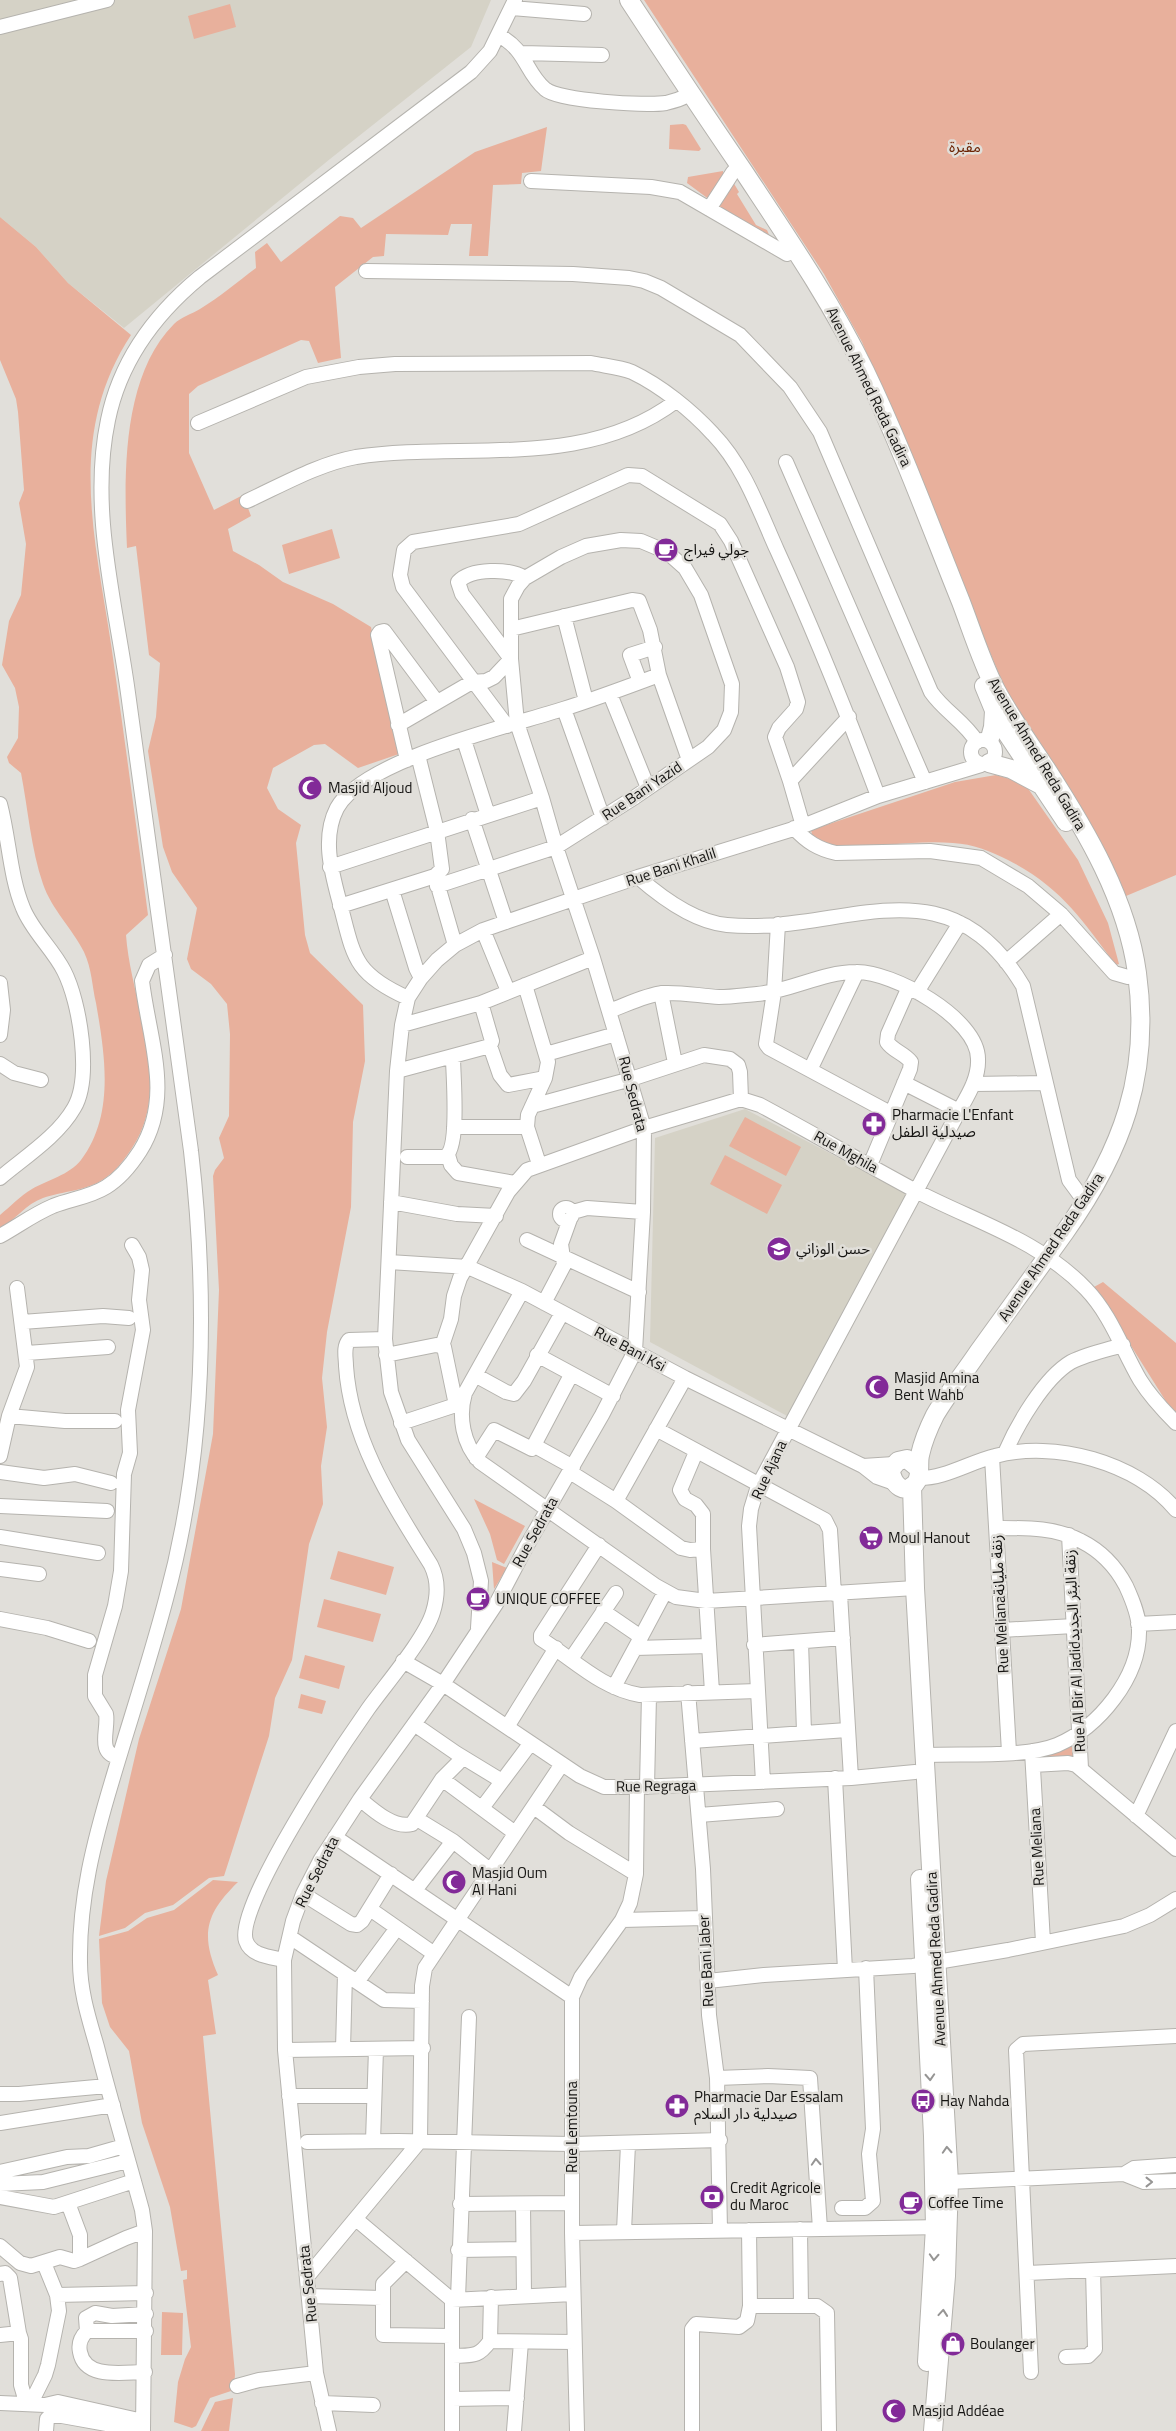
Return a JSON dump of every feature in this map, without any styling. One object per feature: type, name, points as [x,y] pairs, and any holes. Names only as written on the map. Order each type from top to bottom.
[{"type":"main road","name":"Avenue Ahmed Reda Gadira","points":[[618,0],[688,96],[805,264],[864,369],[905,458],[993,683],[1001,739],[1070,808],[1113,889],[1129,928],[1134,953],[1141,1020],[1140,1047],[1133,1089],[1115,1148],[1095,1187],[945,1389],[898,1462]]},
{"type":"main road","name":"Avenue Ahmed Reda Gadira","points":[[629,0],[733,172],[787,254],[838,342],[879,424],[994,711],[993,727],[1001,739],[1042,786],[1091,865],[1108,899],[1121,937],[1128,977],[1131,1034],[1121,1100],[1103,1154],[1044,1254],[934,1417],[926,1434],[912,1480],[910,1588],[915,1772],[949,2182],[942,2227],[923,2431]]},
{"type":"main road","points":[[988,762],[1022,774],[1042,786]]},
{"type":"main road","points":[[912,1461],[912,1480],[890,1474],[898,1462],[912,1461]]},
{"type":"main road","name":"Avenue Ahmed Reda Gadira","points":[[910,1588],[924,1755],[934,2136],[942,2227],[934,2431]]},
{"type":"street","points":[[0,27],[107,0]]},
{"type":"street","points":[[143,2427],[146,2331],[145,2231],[134,2180],[80,1985],[80,1940],[88,1870],[119,1757],[166,1600],[178,1548],[193,1455],[200,1375],[202,1295],[198,1211],[165,955],[103,518],[105,439],[117,386],[140,340],[182,292],[471,72],[485,57],[514,4],[584,14]]},
{"type":"street","points":[[498,35],[510,42],[522,53],[542,86],[557,96],[649,104],[668,102],[688,96]]},
{"type":"street","points":[[522,53],[602,55]]},
{"type":"street","points":[[709,209],[733,172]]},
{"type":"street","points":[[530,181],[666,189],[680,192],[787,254]]},
{"type":"street","points":[[366,271],[554,274],[644,280],[661,288],[740,335],[790,387],[820,432],[930,692],[943,707],[968,729],[1001,739]]},
{"type":"street","points":[[198,423],[306,377],[359,367],[395,364],[591,363],[630,372],[676,401],[714,434],[728,451],[749,487],[807,615],[849,717],[878,796]]},
{"type":"street","points":[[247,501],[332,463],[377,455],[539,448],[570,444],[630,428],[658,415],[676,401]]},
{"type":"street","points":[[786,462],[925,782]]},
{"type":"street","points":[[512,725],[472,682],[403,588],[400,575],[401,556],[413,542],[519,524],[628,475],[642,476],[720,524],[731,541],[787,667],[798,702],[796,709],[779,728],[775,737],[790,781],[798,827],[806,841],[822,850],[836,853],[930,851],[981,858],[1028,886],[1061,914],[1114,973],[1128,977]]},
{"type":"street","name":"Rue Bani Yazid","points":[[340,906],[392,890],[489,868],[556,847],[603,818],[708,747],[724,730],[733,700],[730,676],[694,582],[685,568],[667,552],[657,546],[641,541],[603,542],[586,546],[561,557],[525,578]]},
{"type":"street","points":[[511,659],[462,594],[458,582],[472,572],[513,573],[525,578],[511,599],[512,725]]},
{"type":"street","points":[[510,629],[637,600],[642,603],[655,647],[659,675],[689,760]]},
{"type":"street","points":[[564,616],[586,701]]},
{"type":"street","points":[[436,702],[382,631],[378,636],[398,725],[412,758],[437,831],[443,864],[436,881],[455,945]]},
{"type":"street","points":[[640,682],[630,655],[655,647]]},
{"type":"street","points":[[398,725],[472,682],[486,681],[494,677],[511,659]]},
{"type":"street","points":[[478,1631],[481,1581],[474,1553],[464,1529],[416,1455],[401,1423],[391,1392],[386,1355],[385,1339],[397,1071],[402,1025],[408,998],[384,987],[360,968],[354,955],[330,867],[330,824],[338,806],[357,787],[377,773],[412,758],[610,694],[659,675]]},
{"type":"street","points":[[610,694],[648,788]]},
{"type":"street","points":[[564,709],[603,818]]},
{"type":"street","points":[[790,781],[849,717]]},
{"type":"street","name":"Rue Sedrata","points":[[329,2431],[316,2373],[284,2050],[284,1960],[290,1937],[303,1894],[335,1837],[443,1684],[496,1604],[547,1509],[612,1396],[635,1351],[644,1128],[631,1079],[542,798],[512,725]]},
{"type":"street","points":[[1001,739],[994,748],[988,762],[974,760],[1001,739]]},
{"type":"street","points":[[958,772],[966,762],[1001,739]]},
{"type":"street","name":"Rue Bani Khalil","points":[[408,998],[421,978],[437,960],[455,945],[483,930],[638,877],[798,827],[878,796],[988,762],[1005,755],[1001,739]]},
{"type":"street","points":[[464,740],[488,814]]},
{"type":"street","points":[[330,867],[472,819],[542,798]]},
{"type":"street","points":[[0,804],[21,904],[28,920],[63,968],[75,1000],[82,1031],[82,1084],[79,1097],[67,1118],[57,1130],[0,1178]]},
{"type":"street","points":[[472,819],[506,922]]},
{"type":"street","points":[[638,877],[658,894],[708,920],[726,925],[778,924],[890,909],[914,910],[937,914],[960,923],[1006,962],[1022,986],[1028,1003],[1069,1180],[1080,1195]]},
{"type":"street","points":[[392,890],[416,968],[421,978]]},
{"type":"street","points":[[1006,962],[1061,914]]},
{"type":"street","points":[[870,1165],[892,1114],[911,1062],[907,1056],[890,1046],[887,1042],[888,1034],[913,991],[960,923]]},
{"type":"street","points":[[778,924],[774,992],[766,1044],[769,1048],[892,1114]]},
{"type":"street","points":[[483,930],[508,991]]},
{"type":"street","points":[[0,1236],[45,1209],[90,1195],[107,1186],[128,1168],[144,1144],[156,1114],[159,1091],[142,981],[149,965],[165,955]]},
{"type":"street","points":[[402,1025],[481,1003],[593,958]]},
{"type":"street","points":[[609,1011],[661,994],[722,997],[774,992],[805,982],[858,972]]},
{"type":"street","points":[[810,1070],[858,972]]},
{"type":"street","name":"Rue Ajana","points":[[763,1782],[754,1645],[749,1526],[751,1510],[758,1486],[960,1112],[973,1084],[978,1058],[973,1039],[950,1012],[884,977],[858,972]]},
{"type":"street","points":[[0,983],[3,1010],[0,1035]]},
{"type":"street","points":[[525,985],[548,1066],[545,1078],[532,1106],[527,1127],[539,1164]]},
{"type":"street","points":[[661,994],[676,1063]]},
{"type":"street","points":[[481,1003],[492,1041],[490,1046],[500,1075],[508,1085],[545,1078]]},
{"type":"street","points":[[546,1054],[616,1034]]},
{"type":"street","points":[[397,1071],[490,1046]]},
{"type":"street","points":[[442,1346],[451,1319],[456,1286],[514,1183],[527,1170],[539,1164],[644,1128],[741,1100],[740,1072],[730,1059],[704,1055],[631,1079],[532,1106]]},
{"type":"street","points":[[453,1057],[454,1126],[448,1155],[451,1165],[458,1173],[514,1183]]},
{"type":"street","points":[[0,1064],[14,1073],[41,1080]]},
{"type":"street","points":[[904,1083],[960,1112]]},
{"type":"street","points":[[973,1084],[1046,1084]]},
{"type":"street","name":"Rue Mghila","points":[[741,1100],[760,1105],[917,1191],[1044,1254],[1087,1290],[1106,1314],[1148,1392],[1176,1424]]},
{"type":"street","points":[[454,1126],[527,1127]]},
{"type":"street","points":[[407,1157],[445,1157],[448,1155]]},
{"type":"street","points":[[391,1202],[457,1214],[496,1216]]},
{"type":"street","points":[[544,1303],[562,1268],[561,1244],[572,1216],[587,1208],[642,1212]]},
{"type":"street","points":[[527,1240],[638,1292]]},
{"type":"street","points":[[119,1757],[112,1755],[106,1750],[104,1742],[107,1718],[96,1700],[94,1692],[96,1667],[115,1606],[121,1571],[124,1474],[130,1453],[128,1410],[143,1330],[139,1294],[142,1270],[139,1257],[132,1246]]},
{"type":"street","name":"Rue Bani Ksi","points":[[389,1262],[468,1267],[522,1291],[685,1378],[862,1466],[877,1477],[912,1480]]},
{"type":"street","points":[[0,1455],[9,1416],[25,1377],[27,1353],[18,1288]]},
{"type":"street","points":[[401,1423],[459,1404],[522,1291]]},
{"type":"street","points":[[475,1375],[506,1392],[514,1394],[524,1381],[562,1313]]},
{"type":"street","points":[[22,1322],[103,1316],[129,1318]]},
{"type":"street","points":[[284,1960],[258,1953],[250,1949],[246,1942],[244,1932],[255,1898],[303,1808],[366,1712],[422,1634],[433,1614],[438,1578],[376,1473],[354,1408],[347,1376],[345,1348],[349,1340],[385,1339]]},
{"type":"street","points":[[386,1355],[436,1345],[442,1346],[446,1352],[463,1429],[471,1451],[476,1458],[665,1592],[688,1600],[706,1601],[910,1588]]},
{"type":"street","points":[[1005,1453],[1022,1420],[1062,1369],[1083,1357],[1123,1345]]},
{"type":"street","points":[[27,1353],[108,1347]]},
{"type":"street","points":[[537,1355],[612,1396]]},
{"type":"street","points":[[476,1458],[494,1430],[532,1449],[572,1374]]},
{"type":"street","points":[[616,1501],[685,1378]]},
{"type":"street","points":[[9,1416],[74,1422],[115,1421]]},
{"type":"street","points":[[656,1430],[758,1486],[812,1512],[828,1524],[843,1638],[851,1778]]},
{"type":"street","points":[[535,1446],[571,1469],[681,1548],[690,1550],[702,1549]]},
{"type":"street","points":[[696,1452],[680,1490],[685,1498],[696,1505],[703,1514],[702,1549],[712,1692]]},
{"type":"street","points":[[912,1480],[1005,1453],[1052,1452],[1094,1460],[1144,1482],[1176,1510]]},
{"type":"street","name":"Rue Melianaزنقة مليانة","points":[[992,1457],[1009,1752]]},
{"type":"street","points":[[862,1466],[898,1462]]},
{"type":"street","points":[[0,1472],[44,1478],[75,1474],[111,1483]]},
{"type":"street","points":[[0,1506],[107,1511]]},
{"type":"street","points":[[924,1755],[1032,1751],[1055,1745],[1080,1732],[1106,1708],[1122,1686],[1136,1650],[1138,1624],[1128,1592],[1115,1569],[1090,1546],[1068,1535],[1043,1529],[996,1528]]},
{"type":"street","name":"Rue Al Bir Al Jadidزنقة البئر الجديد","points":[[1068,1535],[1081,1768]]},
{"type":"street","points":[[0,1536],[98,1553]]},
{"type":"street","points":[[599,1545],[540,1636],[571,1659],[624,1693],[757,1691]]},
{"type":"street","points":[[0,1569],[39,1574]]},
{"type":"street","points":[[614,1688],[665,1592]]},
{"type":"street","points":[[571,1659],[616,1593]]},
{"type":"street","points":[[603,1611],[638,1642],[709,1646]]},
{"type":"street","points":[[0,1619],[47,1628],[89,1641]]},
{"type":"street","points":[[1138,1624],[1176,1622]]},
{"type":"street","points":[[1002,1630],[1074,1626]]},
{"type":"street","points":[[754,1645],[843,1638]]},
{"type":"street","points":[[801,1642],[804,1732]]},
{"type":"street","points":[[506,1727],[556,1648]]},
{"type":"street","name":"Rue Regraga","points":[[402,1661],[443,1684],[562,1764],[604,1787],[694,1786],[851,1778],[915,1772]]},
{"type":"street","name":"Rue Bani Jaber","points":[[688,1692],[694,1786],[699,1815],[709,2015],[717,2078],[720,2140],[720,2230]]},
{"type":"street","name":"Rue Lemtouna","points":[[577,2431],[572,2233],[572,1996],[581,1977],[622,1920],[630,1903],[636,1874],[649,1694]]},
{"type":"street","points":[[414,1724],[502,1781]]},
{"type":"street","points":[[692,1741],[847,1730]]},
{"type":"street","points":[[1136,1816],[1176,1731]]},
{"type":"street","points":[[482,1808],[530,1744]]},
{"type":"street","name":"Rue Meliana","points":[[1032,1751],[1043,1942]]},
{"type":"street","points":[[360,1799],[400,1825],[412,1824],[442,1779],[458,1763],[461,1756]]},
{"type":"street","points":[[1033,1765],[1068,1763],[1081,1768],[1176,1850]]},
{"type":"street","points":[[307,2277],[357,2220],[420,2141],[423,1975],[433,1952],[491,1871],[562,1764]]},
{"type":"street","points":[[835,1778],[845,1970]]},
{"type":"street","points":[[442,1779],[515,1833]]},
{"type":"street","points":[[534,1807],[569,1833],[636,1874]]},
{"type":"street","points":[[699,1815],[777,1809]]},
{"type":"street","points":[[417,1819],[453,1841],[491,1871]]},
{"type":"street","points":[[335,1837],[416,1889],[572,1996]]},
{"type":"street","points":[[416,1889],[453,1841]]},
{"type":"street","points":[[303,1894],[354,1925],[362,1921],[391,1874]]},
{"type":"street","points":[[708,1981],[930,1963],[1124,1926],[1174,1904]]},
{"type":"street","points":[[370,1909],[433,1952]]},
{"type":"street","points":[[622,1920],[704,1918]]},
{"type":"street","points":[[357,1982],[396,1928]]},
{"type":"street","points":[[290,1937],[384,2000],[422,2001]]},
{"type":"street","points":[[842,2208],[865,2208],[872,2201],[870,2151],[873,2130],[866,1968]]},
{"type":"street","points":[[343,2049],[345,1974]]},
{"type":"street","points":[[452,2431],[452,2336],[464,2143],[469,2017]]},
{"type":"street","points":[[1031,2372],[1028,2273],[1015,2052],[1018,2046],[1176,2036]]},
{"type":"street","points":[[284,2050],[423,2048]]},
{"type":"street","points":[[373,2141],[376,2049]]},
{"type":"street","points":[[717,2078],[768,2076],[810,2078],[820,2228]]},
{"type":"street","points":[[0,2094],[107,2086]]},
{"type":"street","points":[[289,2096],[373,2096]]},
{"type":"street","points":[[0,2123],[113,2105]]},
{"type":"street","points":[[307,2142],[420,2141],[628,2144],[720,2140]]},
{"type":"street","points":[[624,2231],[628,2144]]},
{"type":"street","points":[[0,2172],[67,2157],[89,2156],[124,2146]]},
{"type":"street","points":[[0,2184],[43,2182],[128,2160]]},
{"type":"street","points":[[1124,2174],[1134,2168],[1176,2165]]},
{"type":"street","points":[[949,2182],[1124,2174],[1144,2182],[1176,2181]]},
{"type":"street","points":[[0,2196],[54,2207],[134,2180]]},
{"type":"street","points":[[68,2203],[80,2234],[82,2247],[80,2259]]},
{"type":"street","points":[[460,2204],[572,2203]]},
{"type":"street","points":[[523,2204],[524,2295]]},
{"type":"street","points":[[357,2220],[455,2299],[573,2294]]},
{"type":"street","points":[[572,2233],[942,2227]]},
{"type":"street","points":[[800,2229],[800,2306]]},
{"type":"street","points":[[692,2431],[693,2327],[696,2324],[742,2327],[747,2321],[750,2306],[749,2230]]},
{"type":"street","points":[[0,2246],[20,2264],[31,2266],[60,2258],[74,2261],[145,2231]]},
{"type":"street","points":[[458,2250],[523,2249]]},
{"type":"street","points":[[406,2261],[386,2279],[382,2289],[383,2334],[452,2336]]},
{"type":"street","points":[[28,2403],[45,2375],[59,2311],[57,2295],[44,2263]]},
{"type":"street","points":[[1028,2273],[1176,2266]]},
{"type":"street","points":[[1066,2357],[1088,2356],[1095,2349],[1093,2270]]},
{"type":"street","points":[[0,2274],[5,2273],[10,2278],[21,2339],[21,2385],[28,2403]]},
{"type":"street","points":[[57,2295],[146,2293]]},
{"type":"street","points":[[309,2296],[382,2298]]},
{"type":"street","points":[[452,2356],[475,2356],[484,2350],[490,2340],[491,2297]]},
{"type":"street","points":[[0,2305],[14,2301]]},
{"type":"street","points":[[750,2306],[822,2308],[828,2315],[830,2431]]},
{"type":"street","points":[[145,2372],[103,2372],[86,2366],[83,2362],[80,2339],[87,2331],[86,2318],[95,2313],[112,2316],[146,2314]]},
{"type":"street","points":[[87,2331],[146,2331]]},
{"type":"street","points":[[0,2335],[19,2333]]},
{"type":"street","points":[[490,2340],[574,2342]]},
{"type":"street","points":[[514,2431],[521,2342]]},
{"type":"street","points":[[237,2386],[260,2380],[316,2373]]},
{"type":"street","points":[[452,2399],[517,2398]]},
{"type":"street","points":[[0,2403],[45,2405],[58,2402],[143,2427]]},
{"type":"street","points":[[322,2403],[373,2405]]},
{"type":"street","points":[[46,2431],[47,2419],[50,2416],[143,2427]]},
{"type":"shaded area","points":[[0,0],[491,0],[471,47],[330,159],[124,328],[68,283],[36,247],[0,217]]},
{"type":"shaded area","points":[[745,1109],[908,1194],[789,1417],[650,1342],[655,1138]]},
{"type":"green space","name":"مقبرة","points":[[644,0],[1176,0],[1176,875],[1126,896],[1106,855],[1008,696],[862,342],[824,274]]},
{"type":"green space","points":[[230,4],[236,27],[194,39],[188,16]]},
{"type":"green space","points":[[670,125],[686,125],[701,149],[699,151],[669,149]]},
{"type":"green space","points":[[547,127],[541,171],[522,173],[521,184],[493,185],[488,256],[469,256],[472,224],[451,224],[448,235],[386,234],[384,256],[373,257],[335,287],[341,358],[318,363],[309,341],[301,340],[198,386],[189,394],[189,453],[214,510],[243,495],[251,516],[228,529],[233,551],[259,565],[283,582],[333,604],[371,627],[399,754],[358,768],[325,744],[314,745],[273,768],[267,788],[278,809],[301,825],[296,843],[305,935],[310,953],[363,1005],[365,1061],[353,1122],[351,1207],[327,1332],[322,1378],[327,1427],[321,1466],[323,1504],[309,1544],[292,1660],[275,1698],[269,1736],[224,1876],[209,1878],[173,1905],[145,1913],[125,1928],[99,1936],[106,1881],[139,1739],[181,1609],[213,1434],[219,1290],[213,1176],[224,1158],[219,1138],[229,1116],[230,1034],[227,1004],[211,984],[191,969],[187,959],[197,908],[172,872],[163,847],[148,751],[156,717],[160,663],[149,655],[136,546],[127,548],[127,460],[135,400],[144,372],[157,346],[174,324],[215,299],[256,268],[255,252],[267,243],[281,262],[340,216],[353,218],[361,228],[475,152]]},
{"type":"green space","points":[[723,171],[723,177],[710,200],[687,183],[688,177]]},
{"type":"green space","points":[[733,182],[739,192],[737,194],[756,225],[767,230],[770,237],[755,233],[750,224],[716,207]]},
{"type":"green space","points":[[0,217],[36,247],[68,283],[131,335],[110,375],[97,415],[91,455],[91,497],[95,538],[148,915],[126,935],[129,961],[147,1044],[150,1071],[149,1098],[144,1124],[132,1148],[116,1169],[104,1179],[90,1186],[37,1201],[0,1229],[0,1215],[32,1189],[71,1170],[81,1160],[92,1142],[99,1124],[105,1084],[102,1043],[89,965],[79,943],[52,902],[43,884],[33,843],[21,773],[9,763],[7,757],[18,738],[19,707],[15,688],[2,665],[9,621],[21,595],[26,544],[19,503],[24,490],[18,412],[16,399],[0,360]]},
{"type":"green space","points":[[332,529],[340,558],[289,574],[282,545]]},
{"type":"green space","points":[[996,775],[1014,780],[1027,787],[1078,860],[1108,923],[1119,964],[1116,965],[1069,905],[1042,881],[1008,860],[981,848],[939,842],[842,848],[828,845],[809,835],[812,834],[811,830],[955,782]]},
{"type":"green space","points":[[745,1117],[801,1147],[786,1176],[729,1146]]},
{"type":"green space","points":[[725,1155],[782,1185],[767,1214],[710,1184]]},
{"type":"green space","points":[[1103,1282],[1176,1343],[1176,1412],[1167,1403],[1094,1287]]},
{"type":"green space","points":[[474,1499],[525,1526],[504,1564],[497,1560],[490,1534]]},
{"type":"green space","points":[[338,1551],[394,1567],[386,1595],[330,1579]]},
{"type":"green space","points":[[492,1562],[507,1568],[494,1589]]},
{"type":"green space","points":[[324,1599],[381,1614],[373,1642],[317,1627]]},
{"type":"green space","points":[[305,1655],[345,1666],[339,1689],[299,1678]]},
{"type":"green space","points":[[301,1694],[326,1701],[322,1714],[298,1708]]},
{"type":"green space","points":[[1074,1742],[1076,1758],[1038,1760],[1038,1753]]},
{"type":"green space","points":[[213,1880],[238,1882],[219,1904],[209,1925],[209,1948],[218,1975],[208,1980],[216,2034],[203,2036],[235,2374],[234,2390],[210,2398],[196,2426],[192,2428],[174,2422],[178,2382],[191,2347],[183,2280],[187,2279],[187,2270],[181,2271],[170,2207],[142,2123],[129,2051],[110,2027],[102,2003],[99,1939],[128,1931],[147,1918],[174,1910]]},
{"type":"green space","points":[[162,2312],[183,2313],[182,2355],[161,2355]]},
{"type":"green space","points":[[233,2398],[229,2431],[201,2431],[215,2402]]},
{"type":"place","name":"جولي فيراج","points":[[666,550]]},
{"type":"place","name":"Masjid Aljoud","points":[[310,788]]},
{"type":"place","name":"Pharmacie L'Enfant صيدلية الطفل","points":[[874,1124]]},
{"type":"place","name":"حسن الوزاني","points":[[779,1249]]},
{"type":"place","name":"Masjid Amina Bent Wahb","points":[[877,1387]]},
{"type":"place","name":"Moul Hanout","points":[[871,1538]]},
{"type":"place","name":"UNIQUE COFFEE","points":[[478,1599]]},
{"type":"place","name":"Masjid Oum Al Hani","points":[[454,1882]]},
{"type":"place","name":"Hay Nahda","points":[[923,2101]]},
{"type":"place","name":"Pharmacie Dar Essalam صيدلية دار السلام","points":[[677,2106]]},
{"type":"place","name":"Credit Agricole du Maroc","points":[[712,2197]]},
{"type":"place","name":"Coffee Time","points":[[911,2203]]},
{"type":"place","name":"Boulanger","points":[[953,2344]]},
{"type":"place","name":"Masjid Addéae","points":[[894,2411]]}]
